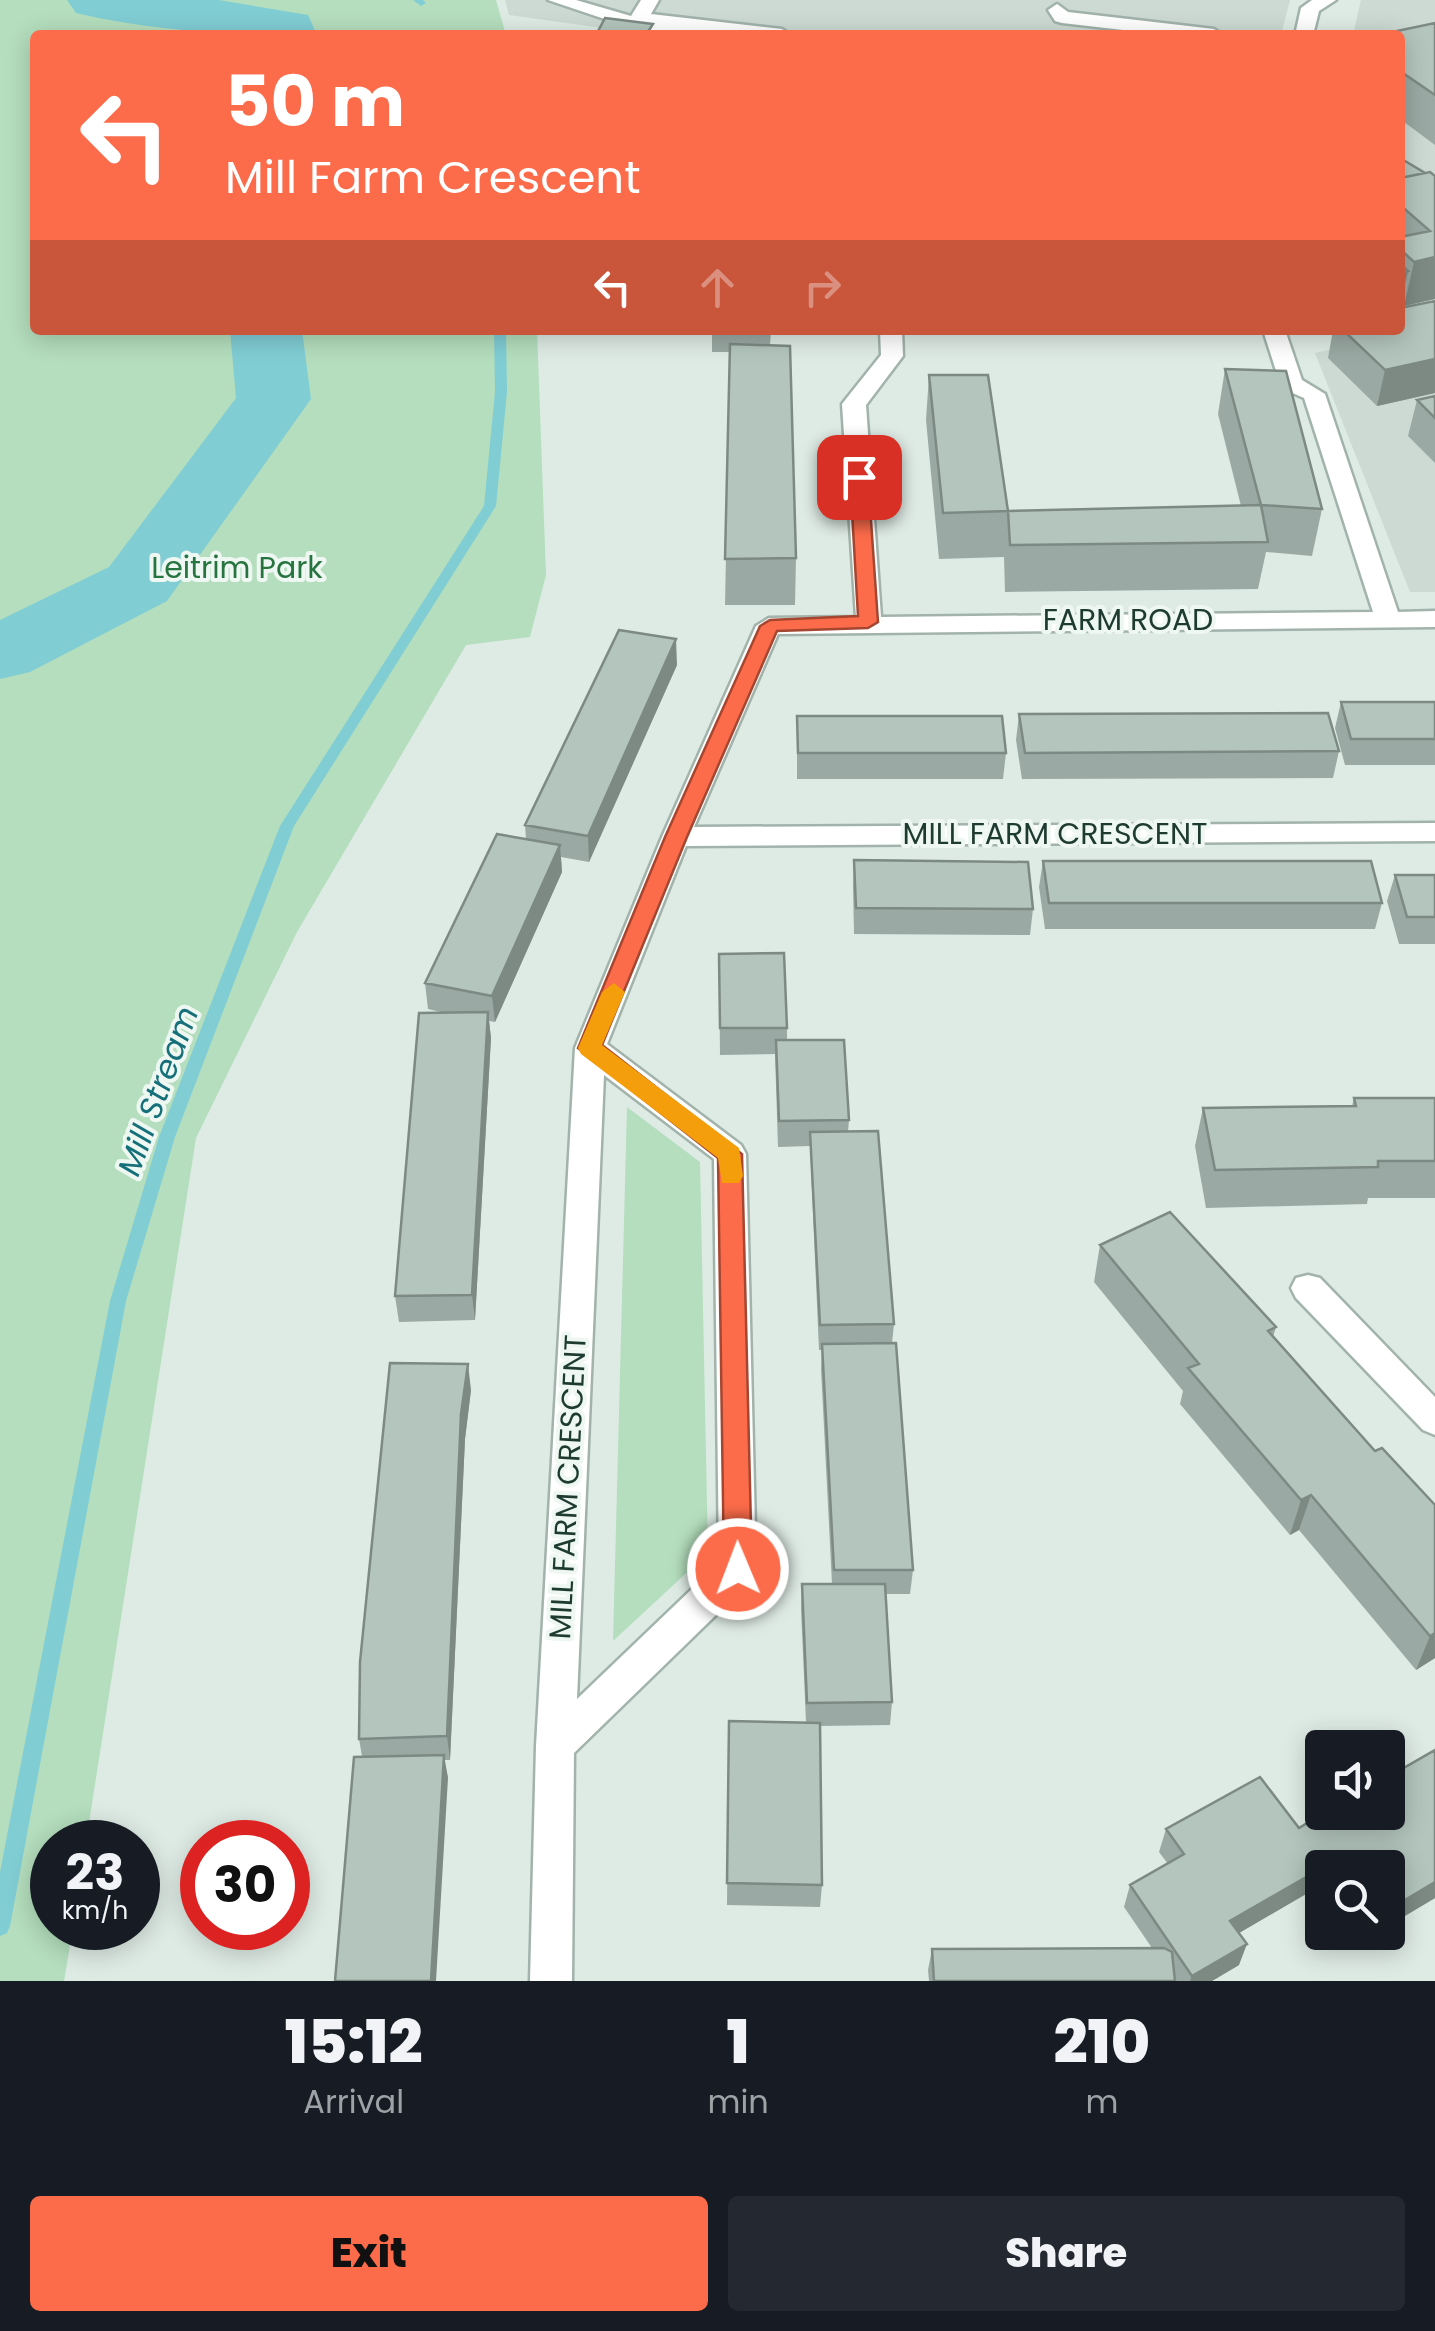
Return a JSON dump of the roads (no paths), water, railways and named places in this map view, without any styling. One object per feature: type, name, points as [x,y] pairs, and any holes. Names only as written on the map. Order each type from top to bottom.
[{"type":"street","points":[[558,0],[642,26],[678,30]]},
{"type":"street","points":[[650,0],[640,17],[739,30]]},
{"type":"street","points":[[1287,30],[1294,0]]},
{"type":"street","points":[[1305,30],[1310,8],[1327,0]]},
{"type":"street","points":[[1321,30],[1327,0]]},
{"type":"street","points":[[1057,10],[1062,17],[1085,22],[1164,30]]},
{"type":"street","points":[[868,622],[854,404],[892,356],[891,335]]},
{"type":"street","points":[[1275,335],[1284,384],[1314,394],[1388,619]]},
{"type":"street","name":"FARM ROAD","points":[[770,626],[1435,619]]},
{"type":"street","name":"MILL FARM CRESCENT","points":[[551,1981],[555,1746],[590,1048],[676,837],[770,626]]},
{"type":"street","name":"MILL FARM CRESCENT","points":[[676,837],[1435,832]]},
{"type":"street","points":[[555,1746],[738,1569],[730,1154],[590,1048]]},
{"type":"street","points":[[1308,1288],[1435,1420]]},
{"type":"waterway","points":[[97,0],[287,30]]},
{"type":"waterway","name":"Mill Stream","points":[[418,0],[421,3]]},
{"type":"waterway","points":[[0,653],[138,584],[274,399],[267,335]]},
{"type":"waterway","name":"Mill Stream","points":[[0,1926],[118,1301],[167,1137],[287,826],[490,506],[501,392],[500,335]]},
{"type":"park label","name":"Leitrim Park","points":[[237,568]]}]
